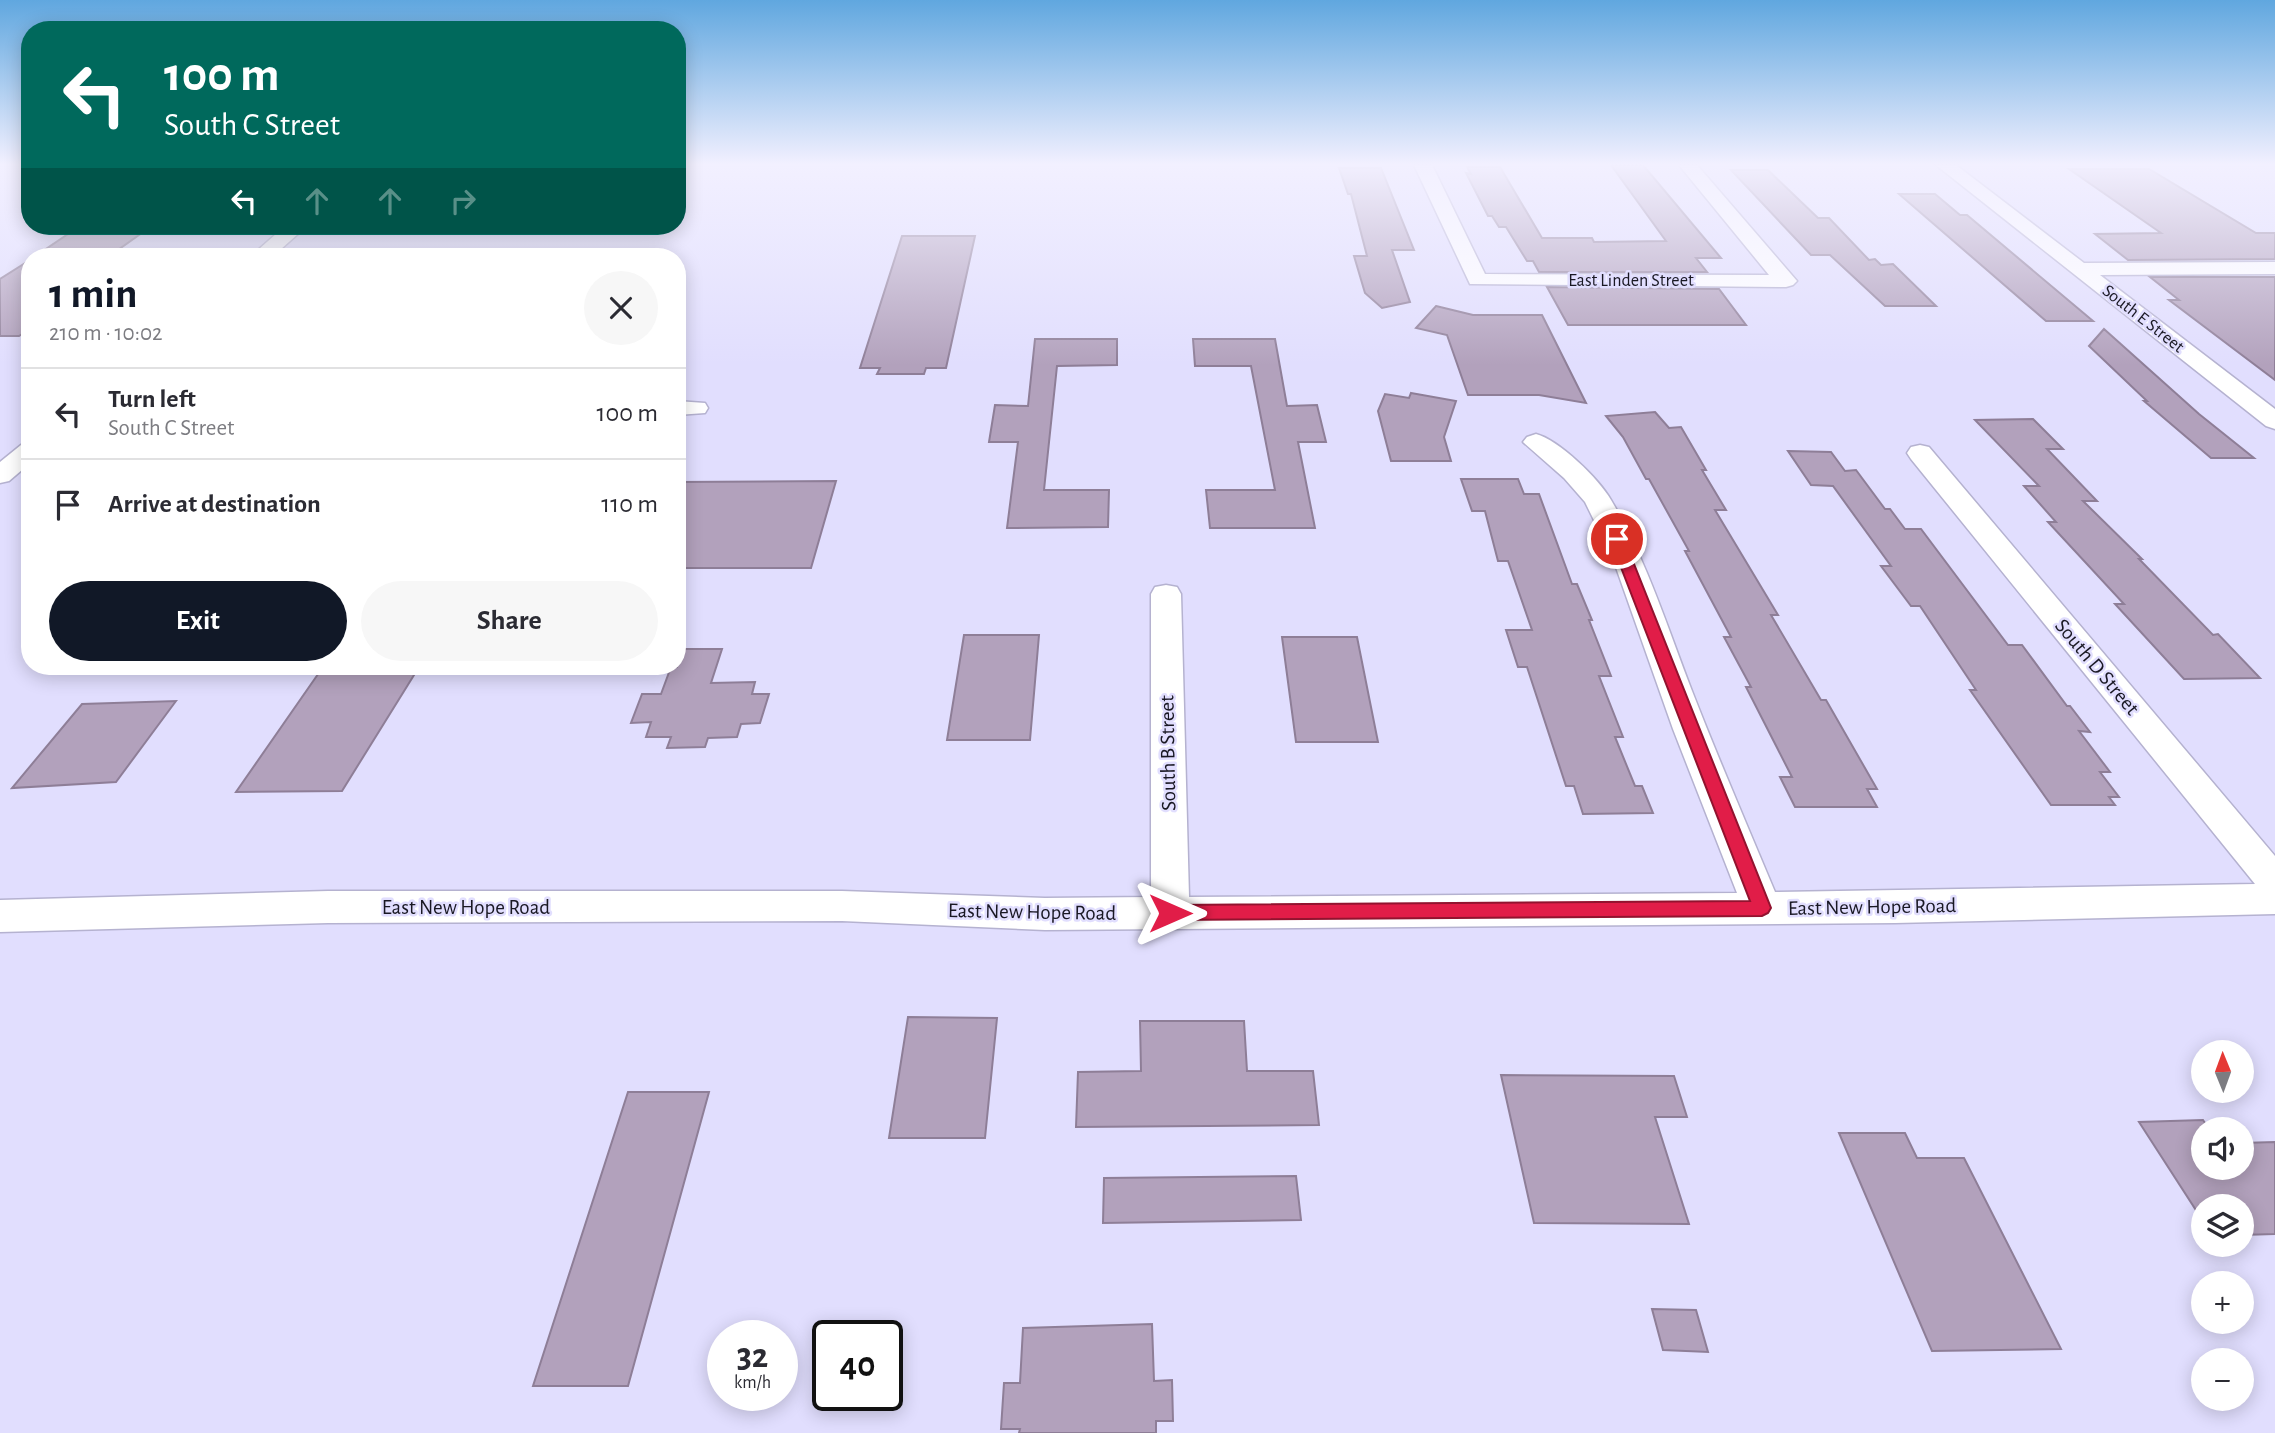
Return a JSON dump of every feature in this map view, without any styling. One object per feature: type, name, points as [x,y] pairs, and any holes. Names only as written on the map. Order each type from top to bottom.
[{"type":"street","name":"East Linden Street","points":[[1454,232],[1477,280],[1786,281],[1744,232]]},
{"type":"street","name":"South E Street","points":[[2031,232],[2275,421]]},
{"type":"street","points":[[271,248],[286,235]]},
{"type":"street","points":[[2078,268],[2275,268]]},
{"type":"street","points":[[1536,442],[1573,472],[1597,499],[1627,559],[1690,729],[1762,908]]},
{"type":"street","name":"South D Street","points":[[1920,453],[2275,882]]},
{"type":"street","points":[[0,475],[21,458]]},
{"type":"street","name":"South B Street","points":[[1166,594],[1170,913]]},
{"type":"street","name":"East New Hope Road","points":[[0,916],[370,907],[842,906],[1045,914],[1762,908],[2275,899]]},
{"type":"building","points":[[1361,232],[1407,232],[1414,250],[1392,250],[1410,302],[1382,308],[1365,293],[1354,256],[1367,256]]},
{"type":"building","points":[[1509,232],[1538,232],[1542,238],[1592,238],[1594,242],[1666,241],[1659,232],[1699,232],[1721,258],[1696,258],[1707,272],[1539,272],[1533,261],[1527,261]]},
{"type":"building","points":[[1789,232],[1842,232],[1869,260],[1875,259],[1881,265],[1893,264],[1936,306],[1885,306],[1830,255],[1811,255]]},
{"type":"building","points":[[1943,232],[1987,232],[2093,321],[2046,321]]},
{"type":"building","points":[[2275,233],[2275,259],[2128,260],[2095,234]]},
{"type":"building","points":[[67,235],[139,235],[121,248],[47,248]]},
{"type":"building","points":[[902,236],[975,236],[946,368],[926,368],[924,374],[877,374],[880,368],[860,368]]},
{"type":"building","points":[[21,266],[19,336],[0,336],[0,279]]},
{"type":"building","points":[[2150,277],[2275,277],[2275,380],[2169,300],[2179,300]]},
{"type":"building","points":[[1547,287],[1719,289],[1746,325],[1568,325]]},
{"type":"building","points":[[1436,306],[1473,315],[1542,315],[1586,403],[1539,395],[1468,395],[1447,335],[1416,328]]},
{"type":"building","points":[[2104,329],[2199,414],[2254,458],[2211,458],[2144,401],[2147,401],[2089,346]]},
{"type":"building","points":[[1035,339],[1117,339],[1117,365],[1057,366],[1044,490],[1109,490],[1108,527],[1007,528],[1018,442],[989,442],[995,405],[1028,406]]},
{"type":"building","points":[[1193,339],[1275,339],[1287,406],[1317,405],[1326,442],[1298,442],[1315,528],[1210,528],[1206,490],[1275,490],[1251,366],[1195,366]]},
{"type":"building","points":[[1411,393],[1456,401],[1444,437],[1451,461],[1391,461],[1378,411],[1385,394],[1409,398]]},
{"type":"building","points":[[1655,412],[1669,428],[1681,427],[1706,470],[1702,470],[1726,510],[1715,510],[1778,615],[1771,615],[1821,700],[1826,700],[1877,789],[1867,789],[1877,807],[1795,807],[1780,777],[1792,777],[1746,687],[1751,687],[1724,637],[1731,637],[1685,551],[1689,551],[1649,479],[1646,479],[1623,437],[1606,416]]},
{"type":"building","points":[[2033,419],[2063,449],[2047,449],[2097,501],[2083,501],[2213,635],[2218,634],[2260,678],[2184,679],[2115,604],[2124,604],[2048,522],[2056,522],[2024,486],[2039,486],[1975,420]]},
{"type":"building","points":[[1788,451],[1831,452],[1845,471],[1856,470],[1885,509],[1890,509],[1905,529],[1921,529],[2008,645],[2022,645],[2067,706],[2070,706],[2090,732],[2079,731],[2110,772],[2100,772],[2119,797],[2109,797],[2115,805],[2051,805],[1970,690],[1976,690],[1920,606],[1911,606],[1881,566],[1891,566],[1833,486],[1811,485]]},
{"type":"building","points":[[1461,479],[1518,479],[1524,494],[1539,494],[1572,584],[1577,584],[1592,620],[1589,620],[1611,676],[1599,676],[1623,737],[1615,737],[1635,786],[1642,786],[1653,813],[1583,814],[1574,786],[1566,786],[1527,667],[1518,667],[1506,630],[1532,630],[1508,561],[1498,561],[1485,511],[1472,511]]},
{"type":"building","points":[[836,481],[811,568],[686,568],[686,482]]},
{"type":"building","points":[[964,635],[1039,635],[1030,740],[947,740]]},
{"type":"building","points":[[1282,637],[1357,637],[1378,742],[1296,742]]},
{"type":"building","points":[[686,649],[722,649],[711,683],[755,682],[752,694],[769,694],[760,723],[741,724],[737,737],[708,738],[705,747],[667,748],[671,737],[646,737],[651,722],[631,723],[642,694],[661,694],[668,675],[686,675]]},
{"type":"building","points":[[317,675],[414,675],[342,791],[236,792]]},
{"type":"building","points":[[176,701],[116,782],[12,788],[82,704]]},
{"type":"building","points":[[908,1017],[997,1018],[985,1138],[889,1138]]},
{"type":"building","points":[[1140,1021],[1244,1021],[1247,1071],[1313,1071],[1319,1125],[1076,1127],[1078,1072],[1141,1071]]},
{"type":"building","points":[[1501,1075],[1674,1076],[1687,1117],[1655,1117],[1689,1224],[1534,1223]]},
{"type":"building","points":[[628,1092],[709,1092],[628,1386],[533,1386]]},
{"type":"building","points":[[2191,1120],[2191,1180],[2254,1180],[2254,1143],[2275,1142],[2275,1234],[2254,1235],[2254,1194],[2191,1194],[2191,1202],[2139,1122]]},
{"type":"building","points":[[1839,1133],[1905,1133],[1917,1158],[1964,1158],[2061,1349],[1932,1351]]},
{"type":"building","points":[[1296,1176],[1301,1220],[1103,1223],[1104,1178]]},
{"type":"building","points":[[1652,1309],[1696,1310],[1708,1352],[1663,1350]]},
{"type":"building","points":[[1152,1324],[1154,1381],[1172,1380],[1173,1421],[1156,1421],[1156,1433],[1019,1433],[1020,1429],[1001,1429],[1004,1383],[1020,1383],[1023,1328]]},
{"type":"route","points":[[1170,913],[1762,908],[1617,539]]}]
